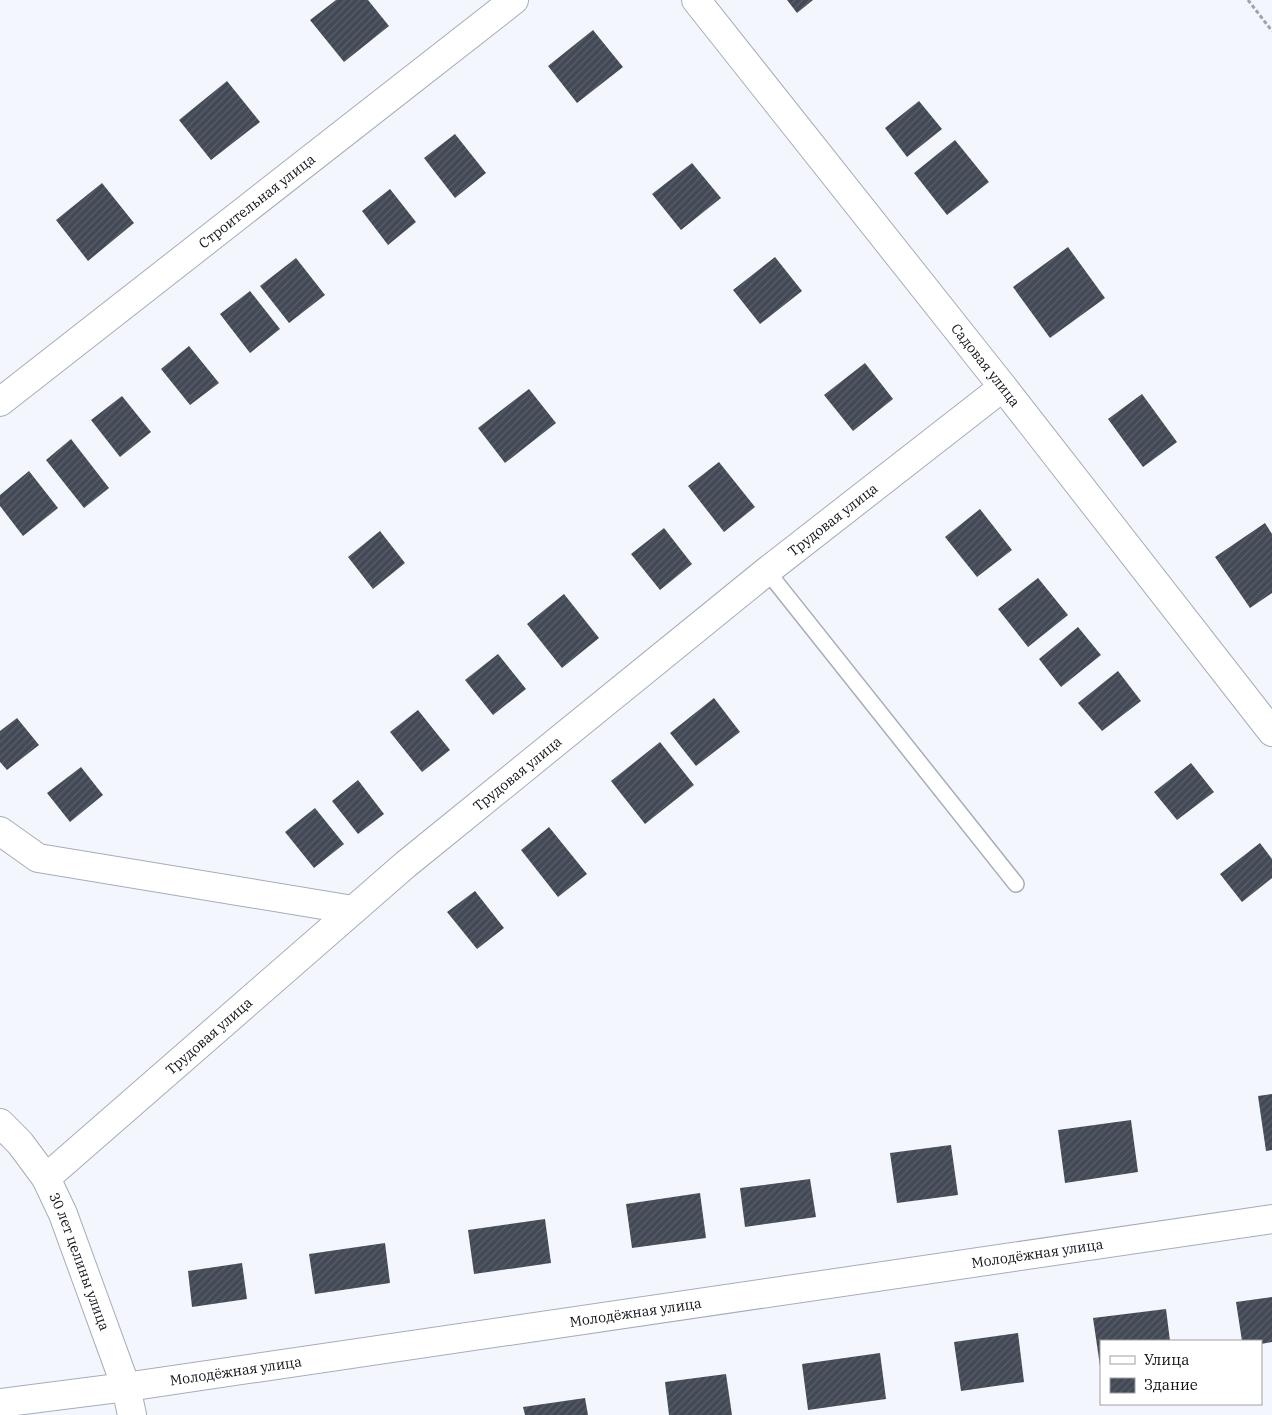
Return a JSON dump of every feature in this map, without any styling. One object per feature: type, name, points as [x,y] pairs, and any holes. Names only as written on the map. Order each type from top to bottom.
[{"type":"street","name":"Строительная улица","points":[[0,402],[514,0]]},
{"type":"street","name":"Садовая улица","points":[[696,0],[1003,387],[1272,732]]},
{"type":"street","name":"Трудовая улица","points":[[46,1178],[406,865],[767,570],[1003,387]]},
{"type":"street","points":[[0,831],[38,858],[352,910]]},
{"type":"street","name":"30 лет целины улица","points":[[0,1123],[20,1143],[46,1178],[63,1214],[126,1386],[132,1415]]},
{"type":"street","name":"Молодёжная улица","points":[[0,1404],[1272,1219]]},
{"type":"lane","points":[[767,570],[1016,884]]},
{"type":"path","points":[[1248,0],[1272,31]]},
{"type":"building","points":[[336,0],[368,0],[389,26],[344,62],[310,20]]},
{"type":"building","points":[[787,0],[813,0],[797,13]]},
{"type":"building","points":[[593,30],[623,67],[577,103],[548,66]]},
{"type":"building","points":[[227,81],[260,122],[211,160],[179,120]]},
{"type":"building","points":[[919,101],[942,129],[907,157],[885,128]]},
{"type":"building","points":[[455,134],[486,173],[455,198],[424,158]]},
{"type":"building","points":[[955,140],[989,182],[947,215],[914,173]]},
{"type":"building","points":[[692,163],[721,198],[681,230],[652,194]]},
{"type":"building","points":[[102,183],[134,223],[88,261],[56,220]]},
{"type":"building","points":[[390,189],[416,222],[388,245],[362,211]]},
{"type":"building","points":[[1068,247],[1105,298],[1050,338],[1013,287]]},
{"type":"building","points":[[775,257],[802,291],[760,324],[733,290]]},
{"type":"building","points":[[296,258],[325,295],[289,323],[260,286]]},
{"type":"building","points":[[250,291],[280,329],[250,353],[220,314]]},
{"type":"building","points":[[189,346],[219,383],[190,405],[161,369]]},
{"type":"building","points":[[865,363],[893,399],[853,431],[824,395]]},
{"type":"building","points":[[529,389],[556,423],[505,463],[478,428]]},
{"type":"building","points":[[1142,394],[1177,442],[1143,467],[1108,419]]},
{"type":"building","points":[[122,396],[151,432],[120,457],[91,420]]},
{"type":"building","points":[[71,439],[109,488],[84,508],[46,460]]},
{"type":"building","points":[[719,462],[755,507],[724,532],[688,486]]},
{"type":"building","points":[[29,471],[58,508],[23,536],[0,506],[0,495]]},
{"type":"building","points":[[980,509],[1012,550],[977,577],[945,537]]},
{"type":"building","points":[[1265,523],[1272,534],[1272,593],[1250,608],[1215,557]]},
{"type":"building","points":[[664,528],[692,564],[660,590],[631,554]]},
{"type":"building","points":[[380,531],[405,563],[373,589],[348,557]]},
{"type":"building","points":[[1038,578],[1068,615],[1028,647],[998,609]]},
{"type":"building","points":[[564,594],[599,638],[562,668],[527,624]]},
{"type":"building","points":[[1078,627],[1101,655],[1061,687],[1039,659]]},
{"type":"building","points":[[498,654],[526,689],[493,715],[465,680]]},
{"type":"building","points":[[1118,671],[1141,701],[1102,731],[1078,703]]},
{"type":"building","points":[[714,698],[740,732],[696,766],[670,733]]},
{"type":"building","points":[[418,710],[450,750],[422,772],[390,732]]},
{"type":"building","points":[[17,718],[39,745],[7,770],[0,762],[0,731]]},
{"type":"building","points":[[660,742],[694,785],[645,824],[611,781]]},
{"type":"building","points":[[1191,763],[1214,792],[1177,820],[1154,792]]},
{"type":"building","points":[[81,767],[103,795],[70,822],[47,793]]},
{"type":"building","points":[[358,780],[384,814],[358,834],[332,801]]},
{"type":"building","points":[[315,808],[344,844],[314,868],[285,832]]},
{"type":"building","points":[[549,827],[587,874],[558,897],[521,850]]},
{"type":"building","points":[[1260,843],[1272,859],[1272,878],[1242,902],[1220,874]]},
{"type":"building","points":[[475,891],[504,928],[477,949],[447,912]]},
{"type":"building","points":[[1272,1094],[1272,1150],[1266,1151],[1258,1096]]},
{"type":"building","points":[[1131,1120],[1138,1172],[1065,1183],[1058,1130]]},
{"type":"building","points":[[951,1145],[958,1195],[897,1203],[890,1153]]},
{"type":"building","points":[[810,1179],[816,1217],[745,1227],[740,1188]]},
{"type":"building","points":[[700,1193],[706,1238],[632,1248],[626,1204]]},
{"type":"building","points":[[545,1219],[551,1263],[474,1274],[468,1230]]},
{"type":"building","points":[[385,1243],[390,1283],[315,1294],[309,1254]]},
{"type":"building","points":[[242,1263],[247,1299],[192,1307],[188,1271]]},
{"type":"building","points":[[1272,1297],[1272,1342],[1262,1344],[1262,1340],[1242,1340],[1236,1302]]},
{"type":"building","points":[[1166,1309],[1170,1340],[1100,1340],[1100,1366],[1093,1318]]},
{"type":"building","points":[[1018,1333],[1024,1382],[961,1391],[954,1342]]},
{"type":"building","points":[[880,1353],[886,1399],[808,1410],[802,1364]]},
{"type":"building","points":[[726,1374],[732,1415],[669,1415],[665,1382]]},
{"type":"building","points":[[585,1398],[588,1415],[525,1415],[523,1407]]}]
